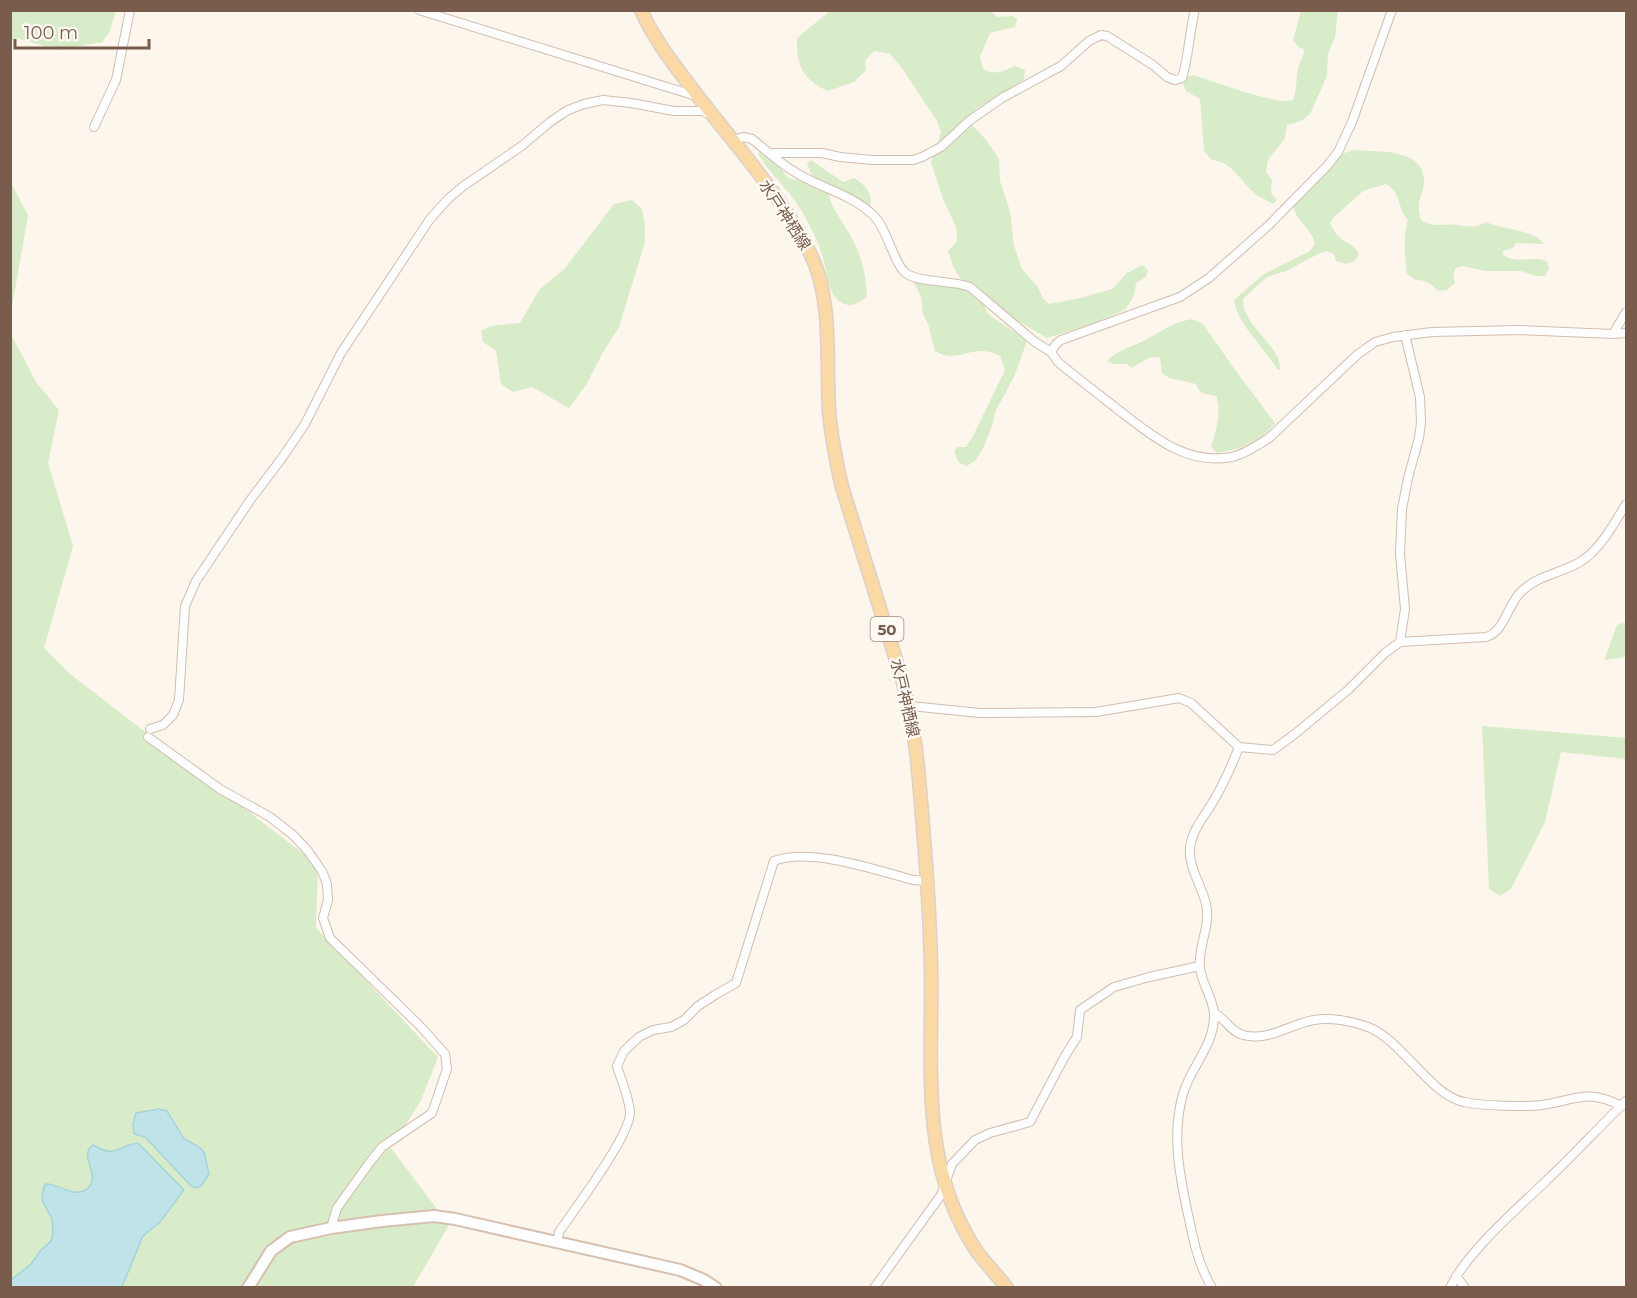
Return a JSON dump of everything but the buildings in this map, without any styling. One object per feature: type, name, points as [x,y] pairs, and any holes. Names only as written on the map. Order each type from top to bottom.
[{"type":"main road","name":"水戸神栖線","points":[[641,10],[658,42],[791,219],[811,254],[819,280],[827,337],[829,410],[837,466],[910,706],[916,742],[928,881],[932,1123],[936,1151],[952,1203],[978,1252],[1007,1287]]},
{"type":"street","points":[[94,127],[116,80],[130,10]]},
{"type":"street","points":[[419,10],[697,96]]},
{"type":"street","points":[[771,153],[822,153],[840,157],[884,160],[922,157],[941,147],[969,121],[1002,98],[1060,66],[1089,41],[1101,35],[1107,36],[1153,64],[1167,77],[1178,80],[1182,78],[1185,69],[1188,38],[1195,10]]},
{"type":"street","points":[[1051,352],[1062,340],[1180,297],[1196,288],[1299,196],[1338,152],[1352,122],[1392,10]]},
{"type":"street","points":[[331,1227],[336,1208],[382,1147],[432,1113],[447,1069],[446,1054],[330,938],[323,918],[328,900],[327,884],[308,851],[293,835],[270,817],[220,789],[149,733],[163,725],[173,715],[179,700],[185,606],[196,580],[251,498],[299,433],[341,353],[430,219],[448,199],[523,145],[550,122],[568,110],[584,104],[603,100],[674,111],[702,111],[713,115]]},
{"type":"street","points":[[733,141],[743,137],[752,139],[797,174],[853,200],[872,214],[884,228],[901,267],[908,275],[960,283],[970,287],[1035,342],[1051,352],[1058,363],[1140,428],[1165,445],[1194,455],[1232,457],[1264,441],[1358,354],[1376,342],[1405,335],[1483,330],[1626,333]]},
{"type":"street","points":[[1613,334],[1626,312]]},
{"type":"street","points":[[1400,642],[1405,609],[1400,554],[1402,509],[1421,423],[1420,397],[1405,335]]},
{"type":"street","points":[[910,706],[980,713],[1096,712],[1179,698],[1191,703],[1239,747],[1273,750],[1296,734],[1348,690],[1385,653],[1400,642],[1491,636],[1495,633],[1514,599],[1526,587],[1548,574],[1587,557],[1608,533],[1626,504]]},
{"type":"street","points":[[1212,1287],[1197,1255],[1178,1170],[1179,1115],[1183,1094],[1209,1042],[1213,1031],[1214,1013],[1200,966],[1208,918],[1191,860],[1191,841],[1214,801],[1239,747]]},
{"type":"street","points":[[557,1243],[559,1232],[621,1138],[628,1120],[630,1112],[617,1066],[624,1051],[639,1037],[653,1030],[671,1027],[684,1020],[698,1006],[736,983],[774,861],[786,856],[824,859],[913,880],[928,881]]},
{"type":"street","points":[[874,1287],[941,1195],[952,1164],[975,1140],[990,1133],[1030,1122],[1077,1037],[1080,1010],[1114,987],[1200,966]]},
{"type":"street","points":[[1214,1013],[1240,1034],[1249,1036],[1278,1033],[1322,1019],[1368,1027],[1383,1035],[1446,1094],[1465,1103],[1535,1106],[1584,1095],[1624,1103],[1504,1222],[1456,1276],[1450,1287]]},
{"type":"street","points":[[248,1287],[264,1261],[280,1243],[290,1237],[331,1227],[434,1216],[680,1270],[716,1287]]},
{"type":"street","points":[[1456,1276],[1465,1287]]},
{"type":"green space","points":[[116,10],[109,33],[102,42],[58,50],[16,38],[11,40],[10,11]]},
{"type":"green space","points":[[988,10],[998,17],[1013,16],[1017,19],[1015,27],[990,33],[980,57],[983,69],[995,72],[1015,66],[1025,70],[1024,80],[966,118],[987,141],[999,159],[1000,181],[1010,211],[1014,246],[1022,269],[1049,304],[1112,289],[1127,273],[1142,265],[1148,270],[1146,277],[1136,283],[1134,296],[1125,310],[1092,324],[1047,338],[1002,312],[976,289],[962,281],[953,266],[948,251],[957,241],[956,227],[943,199],[931,163],[941,132],[937,121],[890,54],[874,51],[865,61],[866,70],[854,82],[828,91],[807,77],[798,56],[797,38],[830,11]]},
{"type":"green space","points":[[1301,11],[1338,11],[1335,37],[1328,54],[1327,76],[1310,114],[1301,121],[1287,125],[1285,138],[1268,160],[1266,172],[1272,180],[1271,193],[1277,200],[1273,204],[1255,194],[1230,168],[1219,161],[1212,160],[1204,151],[1200,99],[1186,91],[1183,84],[1187,77],[1193,75],[1260,96],[1285,101],[1293,100],[1304,52],[1304,49],[1298,47],[1293,40]]},
{"type":"green space","points":[[1355,150],[1399,154],[1417,163],[1423,172],[1424,183],[1419,204],[1421,220],[1435,225],[1469,227],[1486,222],[1526,233],[1540,239],[1544,244],[1516,243],[1513,248],[1503,251],[1503,255],[1519,260],[1541,259],[1547,261],[1549,268],[1545,276],[1536,276],[1521,271],[1485,271],[1463,266],[1456,268],[1453,275],[1455,283],[1447,290],[1438,291],[1428,282],[1415,280],[1407,274],[1405,239],[1408,220],[1391,187],[1386,184],[1363,191],[1330,223],[1337,235],[1353,246],[1359,254],[1355,261],[1346,264],[1336,261],[1334,254],[1327,251],[1322,252],[1286,271],[1267,277],[1243,299],[1248,318],[1275,352],[1280,370],[1277,369],[1240,318],[1234,300],[1264,274],[1310,251],[1315,243],[1297,216],[1294,206],[1344,153]]},
{"type":"green space","points":[[759,152],[778,164],[787,177],[794,180],[813,178],[807,164],[811,160],[843,182],[854,178],[867,190],[871,197],[870,206],[829,191],[828,193],[861,260],[867,296],[860,302],[852,305],[844,304],[833,294],[822,254],[809,224],[792,197],[762,160]]},
{"type":"green space","points":[[11,183],[28,215],[11,313]]},
{"type":"green space","points":[[632,200],[642,209],[645,242],[619,327],[586,385],[569,408],[532,387],[513,392],[501,384],[496,351],[483,342],[481,331],[491,326],[520,323],[539,290],[565,268],[614,204]]},
{"type":"green space","points":[[916,280],[948,284],[968,291],[977,296],[988,314],[1027,341],[1014,377],[995,412],[984,446],[976,460],[967,466],[959,463],[954,451],[957,447],[966,447],[972,438],[1005,370],[1000,356],[990,352],[982,351],[951,356],[935,351],[923,314],[921,296],[914,283]]},
{"type":"green space","points":[[1192,319],[1203,324],[1275,423],[1249,444],[1216,453],[1211,446],[1218,414],[1216,396],[1202,392],[1196,384],[1169,378],[1162,373],[1160,358],[1148,358],[1131,368],[1127,364],[1113,364],[1107,361],[1179,322]]},
{"type":"green space","points":[[10,332],[36,382],[59,410],[48,463],[73,546],[44,648],[70,674],[318,865],[316,928],[438,1057],[421,1100],[407,1123],[388,1144],[449,1225],[413,1287],[11,1287]]},
{"type":"green space","points":[[1626,622],[1626,657],[1604,660],[1617,625]]},
{"type":"green space","points":[[1482,726],[1626,738],[1626,759],[1561,752],[1545,822],[1511,889],[1500,896],[1489,889]]},
{"type":"water","points":[[159,1109],[167,1111],[184,1139],[204,1152],[209,1174],[201,1186],[195,1188],[191,1186],[145,1137],[134,1134],[133,1124],[136,1113]]},
{"type":"water","points":[[138,1143],[184,1190],[160,1222],[143,1236],[122,1287],[11,1287],[11,1280],[31,1264],[51,1241],[52,1219],[43,1202],[42,1194],[45,1184],[72,1192],[82,1192],[91,1184],[92,1172],[88,1155],[93,1145],[112,1151]]}]
